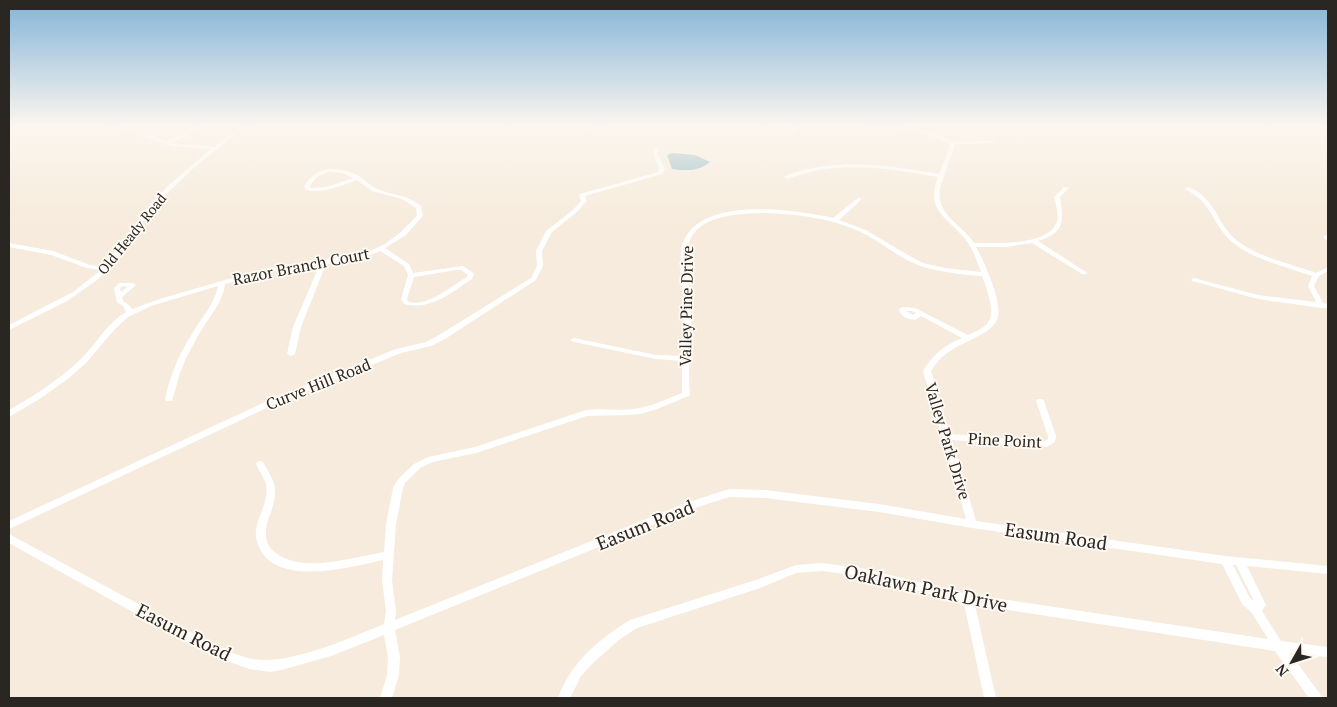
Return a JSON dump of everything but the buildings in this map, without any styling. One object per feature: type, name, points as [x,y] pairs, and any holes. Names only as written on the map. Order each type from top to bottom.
[{"type":"street","name":"Old Heady Road","points":[[9,328],[78,292],[106,269],[150,208],[203,158]]},
{"type":"street","name":"Curve Hill Road","points":[[9,525],[268,404],[399,351],[422,346],[442,337],[532,281],[540,266],[539,251],[549,231],[580,207],[584,201],[582,196],[660,173],[662,169],[657,158]]},
{"type":"street","name":"Valley Park Drive","points":[[949,158],[936,198],[939,207],[972,245],[985,274],[995,315],[990,326],[985,330],[966,337],[936,356],[927,371],[972,524]]},
{"type":"street","points":[[786,177],[809,170],[868,166],[903,169],[942,176]]},
{"type":"street","name":"Razor Branch Court","points":[[169,399],[174,374],[195,335],[222,293],[222,283],[275,268],[323,264],[382,250],[408,230],[420,216],[419,208],[411,199],[376,190],[358,178],[348,173],[330,170],[312,176],[307,186],[308,189],[322,190],[358,178]]},
{"type":"street","points":[[972,245],[1033,241],[1048,235],[1057,228],[1060,218],[1057,197],[1066,188]]},
{"type":"street","points":[[1188,189],[1203,196],[1234,241],[1250,250],[1316,275]]},
{"type":"street","points":[[835,220],[859,199]]},
{"type":"street","name":"Valley Pine Drive","points":[[389,555],[398,488],[405,476],[423,462],[476,450],[586,413],[600,410],[632,412],[648,410],[686,394],[684,359],[688,316],[685,243],[696,226],[721,216],[749,211],[794,212],[835,220],[861,229],[898,253],[921,264],[944,270],[985,274]]},
{"type":"street","points":[[1033,241],[1084,273]]},
{"type":"street","points":[[9,245],[53,252],[89,267],[106,269]]},
{"type":"street","points":[[382,250],[407,265],[412,275],[404,298],[406,303],[418,306],[426,304],[470,278],[471,274],[463,268],[456,268],[412,275]]},
{"type":"street","points":[[290,354],[297,327],[323,264]]},
{"type":"street","points":[[1324,306],[1311,286],[1316,275],[1328,270]]},
{"type":"street","points":[[1194,280],[1258,297],[1324,306]]},
{"type":"street","points":[[9,414],[38,396],[82,362],[111,326],[130,312],[222,283]]},
{"type":"street","points":[[120,296],[120,302],[126,305],[130,312]]},
{"type":"street","points":[[921,313],[966,337]]},
{"type":"street","points":[[574,340],[656,357],[684,359]]},
{"type":"street","name":"Pine Point","points":[[946,437],[1047,444],[1052,440],[1040,401]]},
{"type":"street","points":[[260,464],[271,487],[261,529],[261,541],[271,557],[292,567],[309,567],[389,555],[387,581],[391,611],[389,629],[394,657],[386,698]]},
{"type":"street","name":"Easum Road","points":[[9,538],[212,650],[249,664],[271,666],[296,662],[331,651],[689,506],[729,493],[765,494],[879,508],[972,524],[1225,560],[1328,570]]},
{"type":"street","points":[[1225,560],[1246,601],[1256,610],[1278,646],[1316,698]]},
{"type":"street","points":[[1239,561],[1261,605],[1256,610]]},
{"type":"street","name":"Oaklawn Park Drive","points":[[564,698],[577,672],[589,659],[615,636],[634,624],[760,583],[796,569],[822,567],[861,572],[968,599],[1328,652]]},
{"type":"street","points":[[968,599],[977,634],[981,667],[990,698]]},
{"type":"water","points":[[668,158],[701,158],[710,162],[692,170],[672,169]]}]
